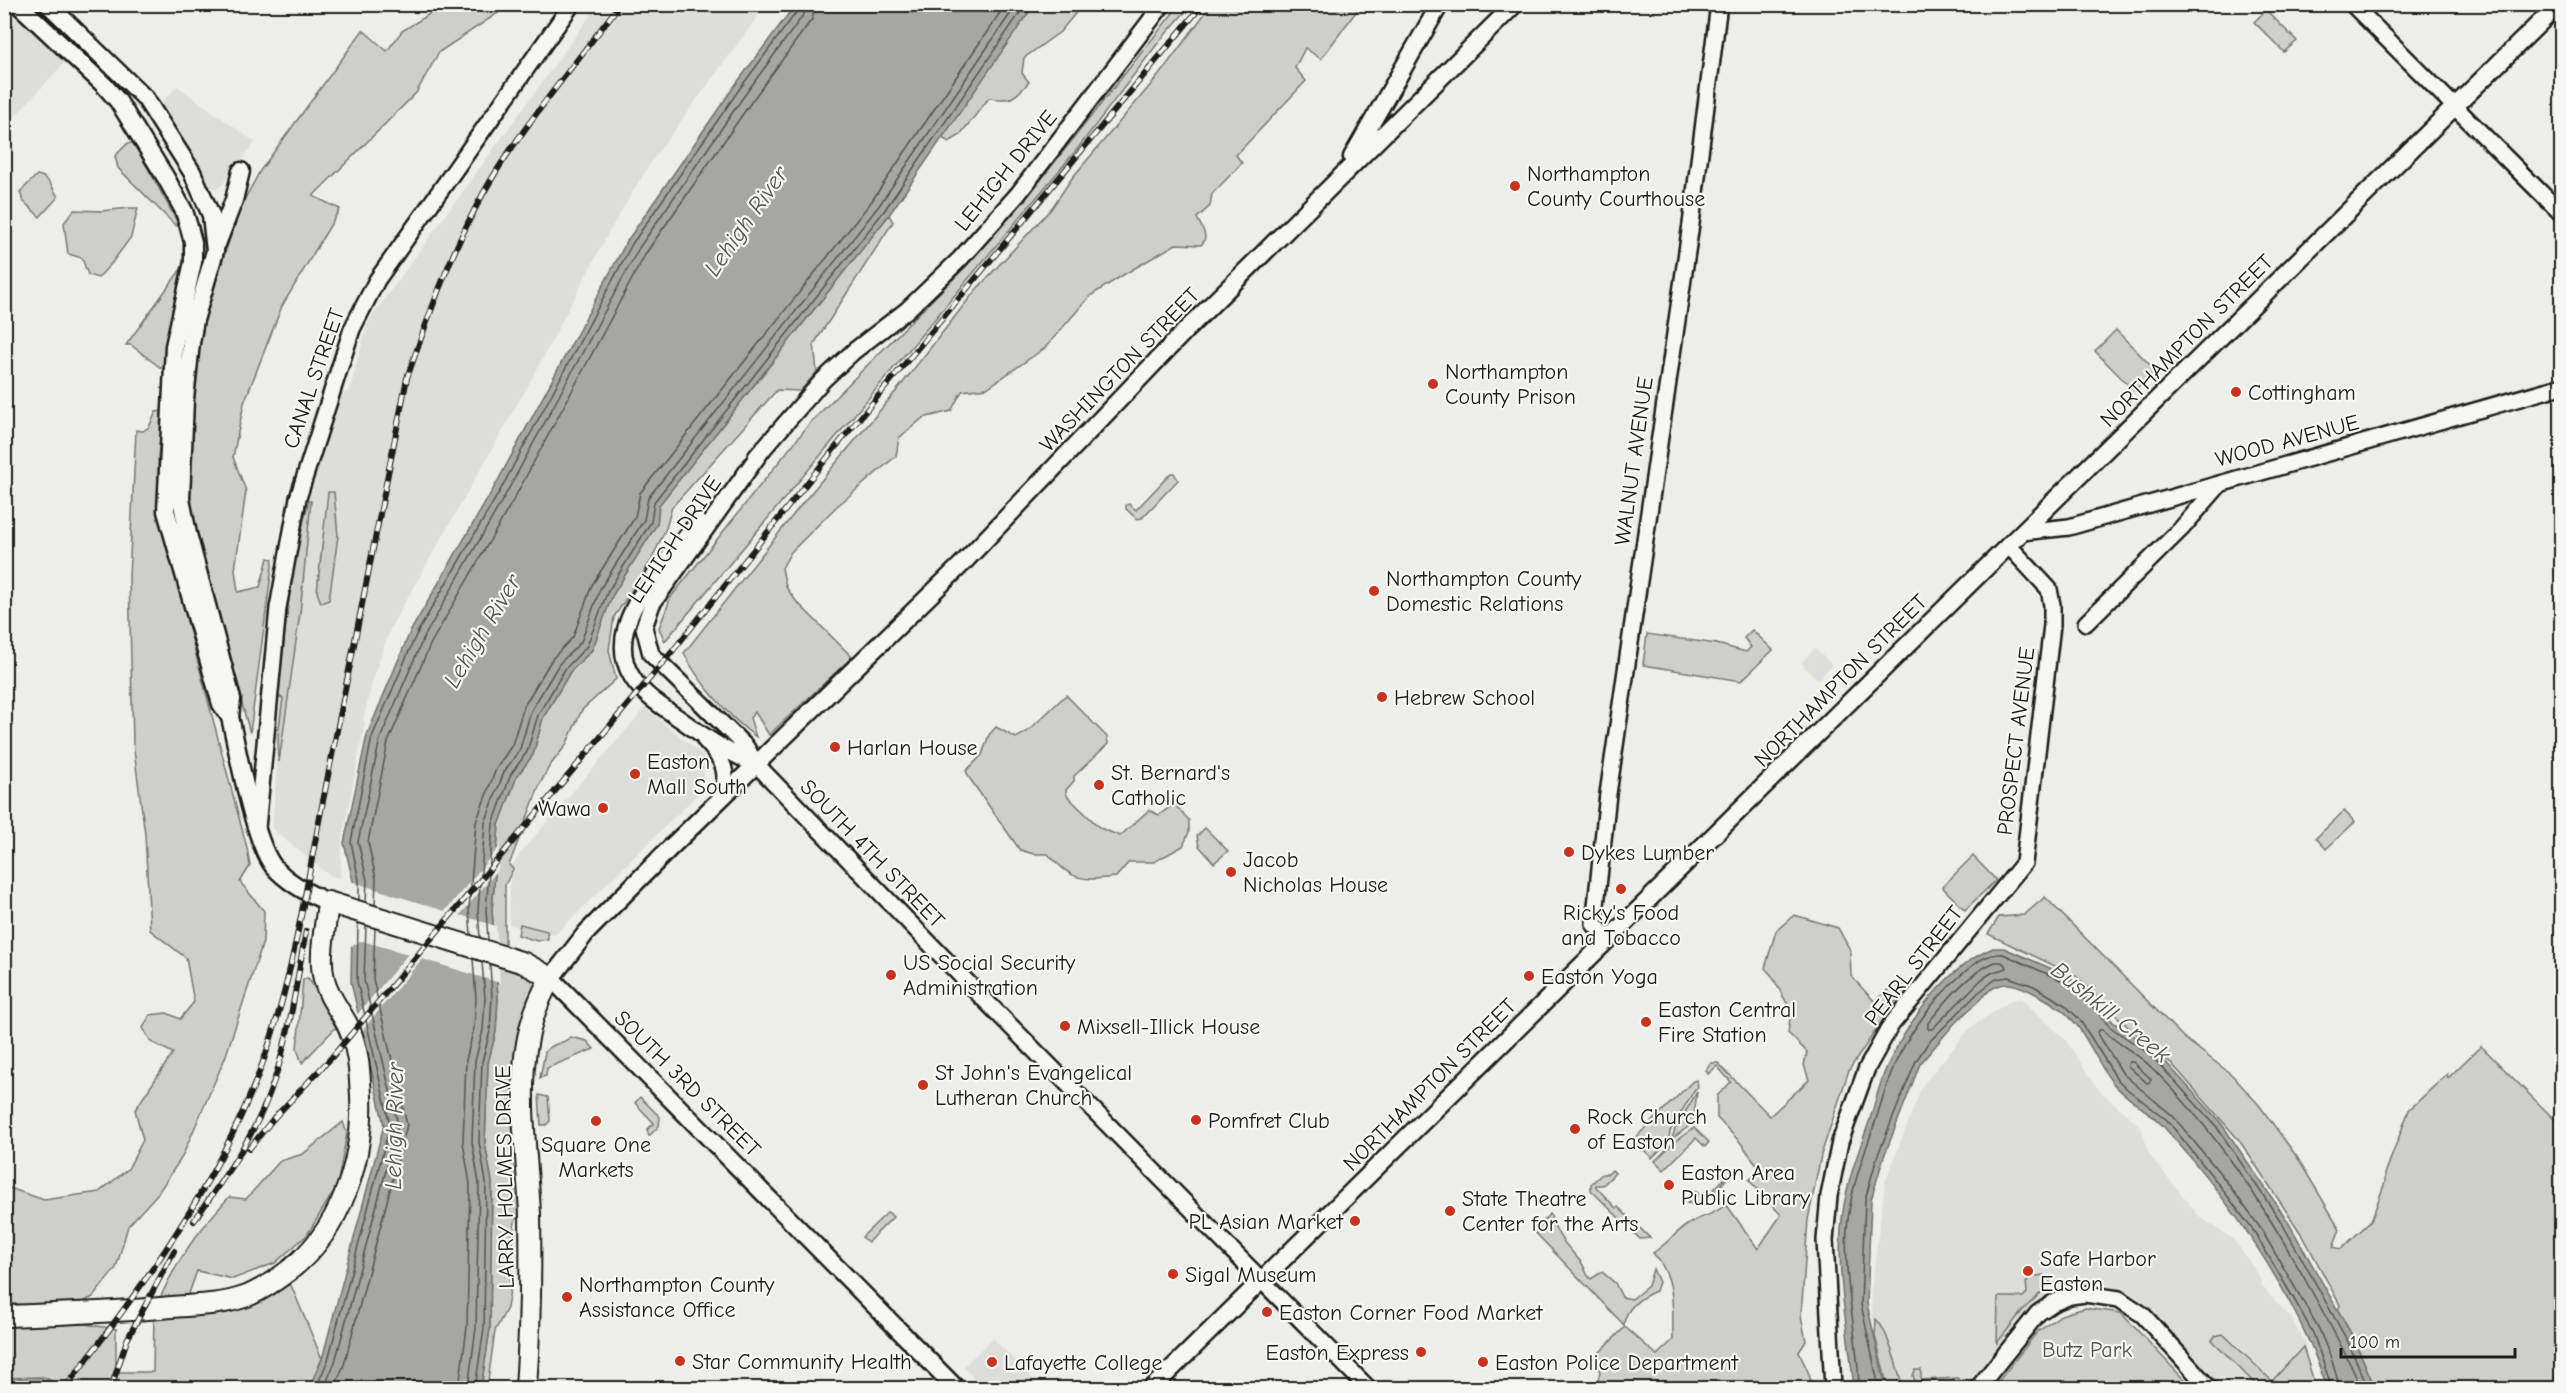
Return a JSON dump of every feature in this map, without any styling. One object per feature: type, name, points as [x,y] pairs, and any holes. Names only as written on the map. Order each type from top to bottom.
[{"type":"highway","name":"SOUTH 3RD STREET","points":[[335,905],[531,966],[551,978]]},
{"type":"highway","points":[[4,1316],[152,1309],[226,1302],[245,1297],[264,1288],[293,1267],[318,1242],[343,1200],[353,1171],[359,1140],[361,1107],[359,1070],[350,1031],[330,995],[324,977],[323,959],[335,905]]},
{"type":"highway","name":"LARRY HOLMES DRIVE","points":[[526,1389],[530,1327],[530,1215],[523,1076],[526,1051],[536,1012],[551,978]]},
{"type":"main road","points":[[18,4],[115,97],[182,207],[193,242],[193,262],[174,346],[166,511],[221,704],[230,717]]},
{"type":"main road","points":[[48,4],[145,98],[192,172],[207,203],[214,229],[214,251]]},
{"type":"main road","points":[[1340,177],[1440,4]]},
{"type":"main road","name":"WASHINGTON STREET","points":[[756,764],[962,564],[1185,331],[1515,4]]},
{"type":"main road","name":"NORTHAMPTON STREET","points":[[1152,1389],[2559,4]]},
{"type":"main road","points":[[1391,90],[1392,97],[1406,111]]},
{"type":"main road","points":[[241,171],[234,200],[214,251],[195,320],[185,399],[181,499],[188,534],[232,699],[230,717],[257,828],[267,857],[275,868],[297,886],[335,905]]},
{"type":"main road","name":"LARRY HOLMES DRIVE","points":[[551,978],[586,933],[756,764]]},
{"type":"main road","name":"SOUTH 3RD STREET","points":[[551,978],[956,1389]]},
{"type":"street","name":"CANAL STREET","points":[[257,828],[278,608],[295,513],[308,462],[352,326],[377,280],[572,4]]},
{"type":"street","name":"LEHIGH DRIVE","points":[[756,764],[745,760],[692,727],[655,701],[632,677],[623,646],[624,630],[631,612],[641,594],[717,499],[823,380],[854,351],[907,310],[960,259],[1018,194],[1163,4]]},
{"type":"street","name":"WALNUT AVENUE","points":[[1609,939],[1594,924],[1608,794],[1690,224],[1719,4]]},
{"type":"street","points":[[2352,4],[2562,214]]},
{"type":"street","name":"WOOD AVENUE","points":[[2022,532],[2069,527],[2212,484],[2220,484],[2562,386]]},
{"type":"street","name":"LEHIGH DRIVE","points":[[756,764],[746,747],[652,655],[648,649],[644,627],[656,599],[763,449]]},
{"type":"street","points":[[2085,623],[2181,529],[2220,484]]},
{"type":"street","name":"PROSPECT AVENUE","points":[[2009,546],[2049,589],[2052,605],[2052,625],[2024,863]]},
{"type":"street","points":[[692,727],[710,745],[725,771],[726,780],[720,798]]},
{"type":"street","name":"SOUTH 4TH STREET","points":[[756,764],[960,976],[1368,1389]]},
{"type":"street","name":"PEARL STREET","points":[[1833,1389],[1825,1240],[1836,1159],[1849,1113],[1867,1068],[1896,1017],[2024,863]]},
{"type":"street","points":[[1978,1389],[2038,1313],[2061,1299],[2085,1294],[2119,1299],[2144,1315],[2209,1389]]},
{"type":"shaded area","points":[[598,5],[766,5],[649,165],[609,232],[530,382],[391,627],[375,672],[363,720],[365,723],[342,839],[340,878],[329,875],[272,829],[277,766],[275,745],[280,699],[278,698],[302,519],[341,392],[349,392],[368,322]]},
{"type":"shaded area","points":[[14,12],[66,61],[5,127],[5,22]]},
{"type":"shaded area","points":[[177,86],[255,142],[223,184],[216,189],[204,186],[157,108]]},
{"type":"shaded area","points":[[1815,648],[1832,665],[1818,680],[1801,663]]},
{"type":"shaded area","points":[[645,708],[704,756],[704,788],[557,933],[540,934],[509,924],[510,869],[522,851]]},
{"type":"shaded area","points":[[2021,999],[2065,1039],[2098,1089],[2141,1127],[2148,1152],[2159,1167],[2199,1216],[2234,1240],[2258,1274],[2262,1286],[2290,1317],[2307,1345],[2268,1388],[2218,1388],[2136,1296],[2110,1286],[2087,1281],[2046,1299],[2033,1308],[1968,1388],[1898,1388],[1873,1321],[1871,1291],[1885,1183],[1922,1086],[1970,1028],[2011,1000]]},
{"type":"shaded area","name":"Lafayette College","points":[[993,1338],[1039,1385],[1035,1388],[983,1388],[963,1367]]},
{"type":"green space","points":[[1034,4],[1076,5],[1079,9],[1060,32],[1024,58],[1022,73],[1029,82],[1020,92],[1008,99],[989,98],[959,136],[949,142],[942,138]]},
{"type":"green space","points":[[1180,4],[1191,5],[1158,43],[1078,148],[665,641],[659,628],[671,597],[810,423],[966,266],[1028,196]]},
{"type":"green space","points":[[1212,4],[1361,5],[1321,59],[1305,48],[1295,68],[1306,81],[1236,155],[1242,163],[1212,194],[1210,206],[1197,218],[1205,235],[1201,245],[1176,244],[1123,275],[1090,296],[1045,348],[987,388],[962,391],[951,411],[923,418],[899,438],[896,456],[835,508],[791,552],[782,568],[786,587],[796,601],[852,657],[769,735],[755,712],[750,718],[756,737],[716,699],[684,653],[975,291],[1051,209],[1072,178],[1159,75]]},
{"type":"green space","points":[[435,5],[510,5],[439,52],[416,93],[313,196],[340,209],[282,306],[244,403],[233,457],[246,491],[235,570],[238,592],[260,587],[268,558],[273,559],[250,733],[190,514],[187,489],[199,340],[205,312],[241,206],[260,171],[363,30],[387,51],[402,31],[431,13]]},
{"type":"green space","points":[[2266,10],[2297,41],[2284,52],[2254,22]]},
{"type":"green space","points":[[128,143],[134,143],[179,225],[176,226],[118,168],[115,156]]},
{"type":"green space","points":[[37,175],[47,180],[58,197],[40,217],[23,201],[20,192]]},
{"type":"green space","points":[[138,208],[131,237],[98,278],[88,275],[82,258],[68,254],[64,223],[74,210],[101,211]]},
{"type":"green space","points":[[889,215],[893,222],[814,344],[817,372],[800,391],[777,390],[672,507],[666,528],[651,561],[614,617],[609,650],[616,679],[582,710],[566,745],[549,767],[540,784],[509,865],[513,869],[505,885],[505,963],[540,971],[529,1039],[530,1215],[516,1218],[512,1236],[507,1308],[495,1331],[487,1388],[481,1388],[490,1329],[492,1182],[485,1143],[488,1063],[496,1032],[498,998],[492,910],[499,825],[517,776],[533,755],[543,718],[570,672],[592,650],[612,596],[657,524],[659,505]]},
{"type":"green space","points":[[181,269],[186,272],[166,372],[131,345],[126,345]]},
{"type":"green space","points":[[2116,330],[2155,370],[2134,391],[2095,351]]},
{"type":"green space","points":[[163,411],[158,457],[160,519],[247,848],[250,866],[240,882],[264,911],[263,942],[225,1058],[182,1157],[158,1193],[128,1226],[116,1268],[93,1297],[75,1306],[5,1304],[4,1186],[44,1200],[99,1192],[128,1169],[143,1140],[135,1110],[173,1053],[151,1042],[143,1028],[150,1015],[167,1013],[180,1019],[194,1002],[186,958],[150,930],[145,834],[133,743],[129,577],[136,430],[143,431],[149,427],[156,412]]},
{"type":"green space","points":[[1171,473],[1174,473],[1178,480],[1142,518],[1137,519],[1126,509],[1126,505],[1129,504],[1136,510]]},
{"type":"green space","points":[[328,492],[334,492],[338,536],[329,600],[321,603],[317,592]]},
{"type":"green space","points":[[309,501],[311,501],[300,613],[279,762],[278,735],[283,698],[278,696],[286,622],[297,549]]},
{"type":"green space","points":[[1752,630],[1773,650],[1741,681],[1643,665],[1647,634],[1717,644],[1746,652],[1751,647],[1744,638]]},
{"type":"green space","points":[[1066,695],[1107,737],[1108,744],[1074,776],[1074,781],[1066,790],[1067,796],[1100,828],[1120,836],[1149,810],[1159,815],[1174,804],[1189,820],[1189,832],[1183,846],[1154,862],[1129,862],[1116,877],[1093,879],[1071,874],[1048,854],[1034,854],[1020,850],[966,771],[982,755],[989,735],[996,727],[1016,738],[1027,732]]},
{"type":"green space","points":[[2344,811],[2355,822],[2326,849],[2316,838]]},
{"type":"green space","points":[[1205,828],[1228,851],[1214,863],[1199,846],[1197,836]]},
{"type":"green space","points":[[1973,856],[1996,880],[1965,910],[1942,887]]},
{"type":"green space","points":[[2045,897],[2183,1037],[2232,1075],[2259,1105],[2297,1157],[2340,1229],[2333,1247],[2341,1249],[2371,1221],[2385,1182],[2385,1174],[2409,1110],[2447,1074],[2448,1078],[2481,1046],[2561,1126],[2561,1388],[2375,1388],[2354,1339],[2338,1310],[2340,1305],[2304,1238],[2239,1140],[2172,1064],[2127,1026],[2076,976],[1988,934],[1999,917],[2024,915]]},
{"type":"green space","points":[[1794,915],[1838,928],[1850,950],[1851,976],[1874,1001],[1899,981],[1905,987],[1849,1070],[1821,1155],[1808,1220],[1801,1316],[1806,1341],[1799,1352],[1813,1388],[1596,1388],[1600,1372],[1594,1358],[1625,1327],[1657,1355],[1673,1340],[1673,1305],[1670,1283],[1661,1263],[1653,1253],[1687,1225],[1726,1204],[1758,1249],[1781,1215],[1749,1180],[1761,1170],[1740,1142],[1717,1118],[1717,1096],[1731,1082],[1717,1066],[1708,1074],[1706,1070],[1711,1063],[1718,1063],[1770,1116],[1809,1080],[1804,1065],[1807,1052],[1788,1033],[1791,1011],[1772,976],[1765,968],[1776,931]]},
{"type":"green space","points":[[520,924],[547,931],[548,939],[537,941],[518,935]]},
{"type":"green space","points":[[308,978],[339,1024],[302,1063],[297,1049],[303,979]]},
{"type":"green space","points":[[570,1037],[587,1041],[594,1049],[547,1068],[546,1076],[540,1078],[545,1052],[551,1046]]},
{"type":"green space","points":[[1697,1080],[1698,1088],[1695,1089],[1670,1131],[1669,1141],[1652,1158],[1645,1151],[1632,1146],[1632,1141],[1693,1081]]},
{"type":"green space","points":[[1697,1092],[1693,1123],[1672,1139],[1675,1129]]},
{"type":"green space","points":[[539,1095],[548,1097],[550,1121],[546,1125],[541,1125]]},
{"type":"green space","points":[[640,1097],[660,1117],[659,1126],[649,1136],[647,1130],[654,1123],[635,1103]]},
{"type":"green space","points":[[343,1122],[347,1133],[337,1186],[307,1235],[275,1263],[233,1279],[197,1271],[187,1299],[159,1300],[174,1270],[190,1246],[229,1197],[246,1199],[280,1161],[303,1154]]},
{"type":"green space","points":[[1694,1128],[1709,1142],[1705,1147],[1696,1138],[1664,1170],[1655,1161],[1674,1142]]},
{"type":"green space","points":[[1718,1165],[1729,1176],[1716,1191],[1705,1199],[1700,1202],[1687,1203],[1697,1194],[1695,1190],[1704,1199],[1725,1178],[1716,1168]]},
{"type":"green space","points":[[1612,1170],[1615,1173],[1603,1185],[1596,1185],[1596,1187],[1650,1238],[1640,1239],[1591,1190],[1591,1184],[1602,1174],[1608,1174]]},
{"type":"green space","points":[[888,1212],[893,1217],[868,1242],[862,1237]]},
{"type":"green space","points":[[1550,1214],[1559,1235],[1583,1264],[1589,1277],[1591,1279],[1602,1272],[1615,1283],[1622,1297],[1632,1299],[1648,1286],[1653,1269],[1659,1282],[1656,1291],[1645,1296],[1631,1308],[1624,1325],[1533,1230]]},
{"type":"green space","points":[[2043,1275],[2051,1279],[2046,1288],[2023,1310],[1997,1343],[1998,1297],[2023,1297],[2027,1293],[2026,1282],[2031,1277]]},
{"type":"green space","points":[[288,1278],[322,1359],[309,1388],[4,1388],[5,1326],[85,1324],[116,1329],[116,1372],[153,1372],[154,1314]]},
{"type":"green space","name":"Butz Park","points":[[2085,1308],[2121,1313],[2192,1388],[1993,1388],[2037,1332],[2061,1315]]},
{"type":"green space","points":[[1876,1319],[1885,1332],[1903,1388],[1888,1388],[1875,1336]]},
{"type":"green space","points":[[2223,1334],[2272,1381],[2303,1347],[2316,1388],[2259,1388],[2212,1340],[2215,1336]]},
{"type":"green space","points":[[1915,1370],[1921,1370],[1921,1380],[1957,1378],[1966,1384],[1962,1388],[1918,1388],[1913,1376]]},
{"type":"water","name":"Lehigh River","points":[[795,5],[1034,5],[889,215],[659,505],[657,524],[612,596],[592,650],[570,672],[543,718],[533,755],[517,776],[499,825],[492,910],[498,998],[496,1032],[488,1063],[485,1143],[492,1182],[490,1329],[481,1388],[309,1388],[322,1359],[384,1125],[351,982],[353,881],[344,843],[367,735],[410,632],[495,486],[627,241],[733,88]]},
{"type":"water","points":[[1993,948],[2004,948],[2068,976],[2096,1002],[2114,1023],[2144,1042],[2163,1059],[2221,1123],[2287,1220],[2354,1339],[2375,1388],[2327,1388],[2298,1318],[2279,1283],[2259,1250],[2213,1185],[2164,1127],[2112,1082],[2071,1018],[2041,997],[2009,984],[1990,990],[1955,1023],[1920,1064],[1883,1159],[1871,1200],[1867,1304],[1886,1388],[1854,1388],[1842,1289],[1840,1249],[1847,1189],[1885,1071],[1907,1030],[1918,1013],[1945,982],[1960,968]]},
{"type":"water","points":[[44,1377],[64,1388],[5,1388],[4,1378]]},
{"type":"pier","points":[[500,846],[498,870],[460,915],[496,926],[500,983],[422,959],[360,1033],[356,1016],[408,954],[362,941],[349,947],[350,881],[445,911]]},
{"type":"railway","points":[[65,1388],[166,1250],[189,1214],[230,1139],[248,1100],[274,1030],[292,958],[407,378],[449,265],[474,210],[505,158],[532,119],[620,4]]},
{"type":"railway","points":[[273,1119],[332,1057],[671,653],[835,448],[1203,4]]},
{"type":"railway","points":[[194,1221],[246,1143],[270,1092],[287,1033],[306,931]]},
{"type":"railway","points":[[249,1149],[277,1114]]},
{"type":"railway","points":[[111,1388],[127,1340],[174,1251]]},
{"type":"place","name":"Northampton County Courthouse","points":[[1515,186]]},
{"type":"place","name":"Northampton County Prison","points":[[1433,384]]},
{"type":"place","name":"Cottingham","points":[[2236,392]]},
{"type":"place","name":"Northampton County Domestic Relations","points":[[1374,591]]},
{"type":"place","name":"Hebrew School","points":[[1382,697]]},
{"type":"place","name":"Harlan House","points":[[835,747]]},
{"type":"place","name":"Easton Mall South","points":[[635,774]]},
{"type":"place","name":"St. Bernard's Catholic","points":[[1099,785]]},
{"type":"place","name":"Wawa","points":[[603,808]]},
{"type":"place","name":"Dykes Lumber","points":[[1569,852]]},
{"type":"place","name":"Jacob Nicholas House","points":[[1231,872]]},
{"type":"place","name":"Ricky's Food and Tobacco","points":[[1621,889]]},
{"type":"place","name":"US Social Security Administration","points":[[891,975]]},
{"type":"place","name":"Easton Yoga","points":[[1529,976]]},
{"type":"place","name":"Easton Central Fire Station","points":[[1646,1022]]},
{"type":"place","name":"Mixsell-Illick House","points":[[1065,1026]]},
{"type":"place","name":"St John's Evangelical Lutheran Church","points":[[923,1085]]},
{"type":"place","name":"Pomfret Club","points":[[1196,1120]]},
{"type":"place","name":"Square One Markets","points":[[596,1121]]},
{"type":"place","name":"Rock Church of Easton","points":[[1575,1129]]},
{"type":"place","name":"Easton Area Public Library","points":[[1669,1185]]},
{"type":"place","name":"State Theatre Center for the Arts","points":[[1450,1211]]},
{"type":"place","name":"PL Asian Market","points":[[1355,1221]]},
{"type":"place","name":"Safe Harbor Easton","points":[[2028,1271]]},
{"type":"place","name":"Sigal Museum","points":[[1173,1274]]},
{"type":"place","name":"Northampton County Assistance Office","points":[[567,1297]]},
{"type":"place","name":"Easton Corner Food Market","points":[[1267,1312]]},
{"type":"place","name":"Easton Express","points":[[1421,1352]]},
{"type":"place","name":"Star Community Health","points":[[680,1361]]},
{"type":"place","name":"Lafayette College","points":[[992,1362]]},
{"type":"place","name":"Easton Police Department","points":[[1483,1362]]},
{"type":"water label","name":"Bushkill Creek","points":[[2111,1012]]}]
